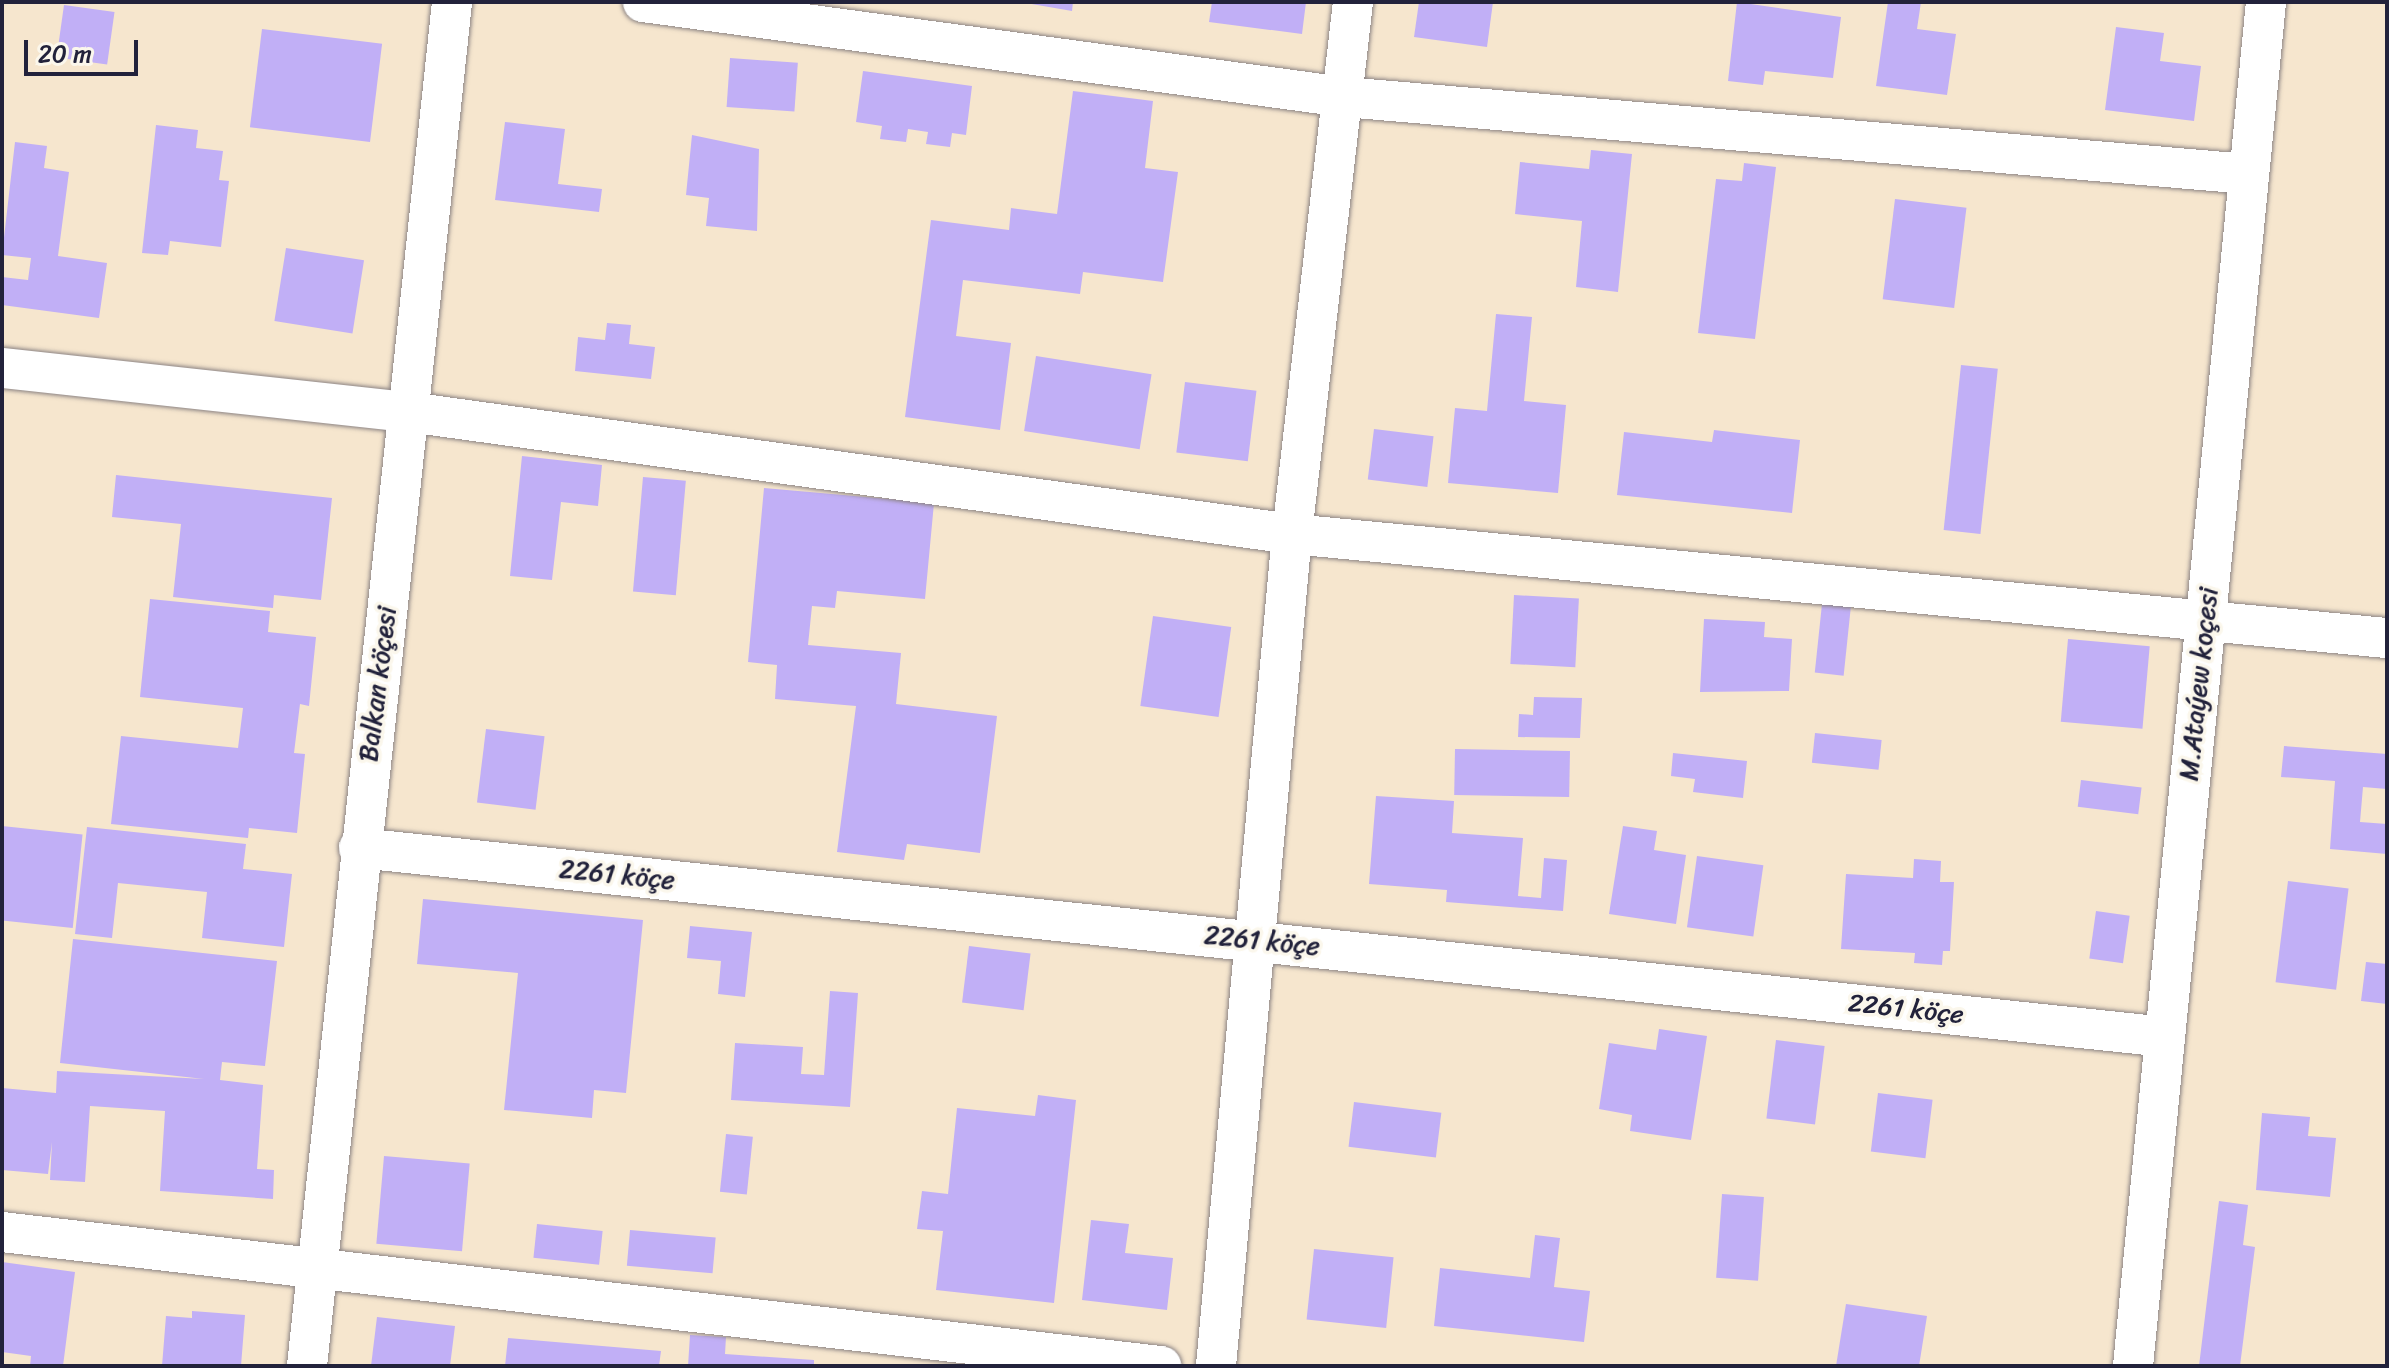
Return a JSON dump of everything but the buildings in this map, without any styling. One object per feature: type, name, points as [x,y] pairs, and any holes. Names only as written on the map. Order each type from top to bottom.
[{"type":"street","name":"Balkan köçesi","points":[[307,1366],[359,848],[452,2]]},
{"type":"street","points":[[643,2],[1344,97],[2248,174]]},
{"type":"street","points":[[1216,1366],[1258,941],[1292,534],[1353,2]]},
{"type":"street","name":"M.Ataýew koçesi","points":[[2133,1366],[2266,2]]},
{"type":"street","points":[[2,368],[409,412],[1292,534],[2387,638]]},
{"type":"street","name":"2261 köçe","points":[[359,848],[2165,1037]]},
{"type":"street","points":[[2,1232],[1161,1366]]}]
